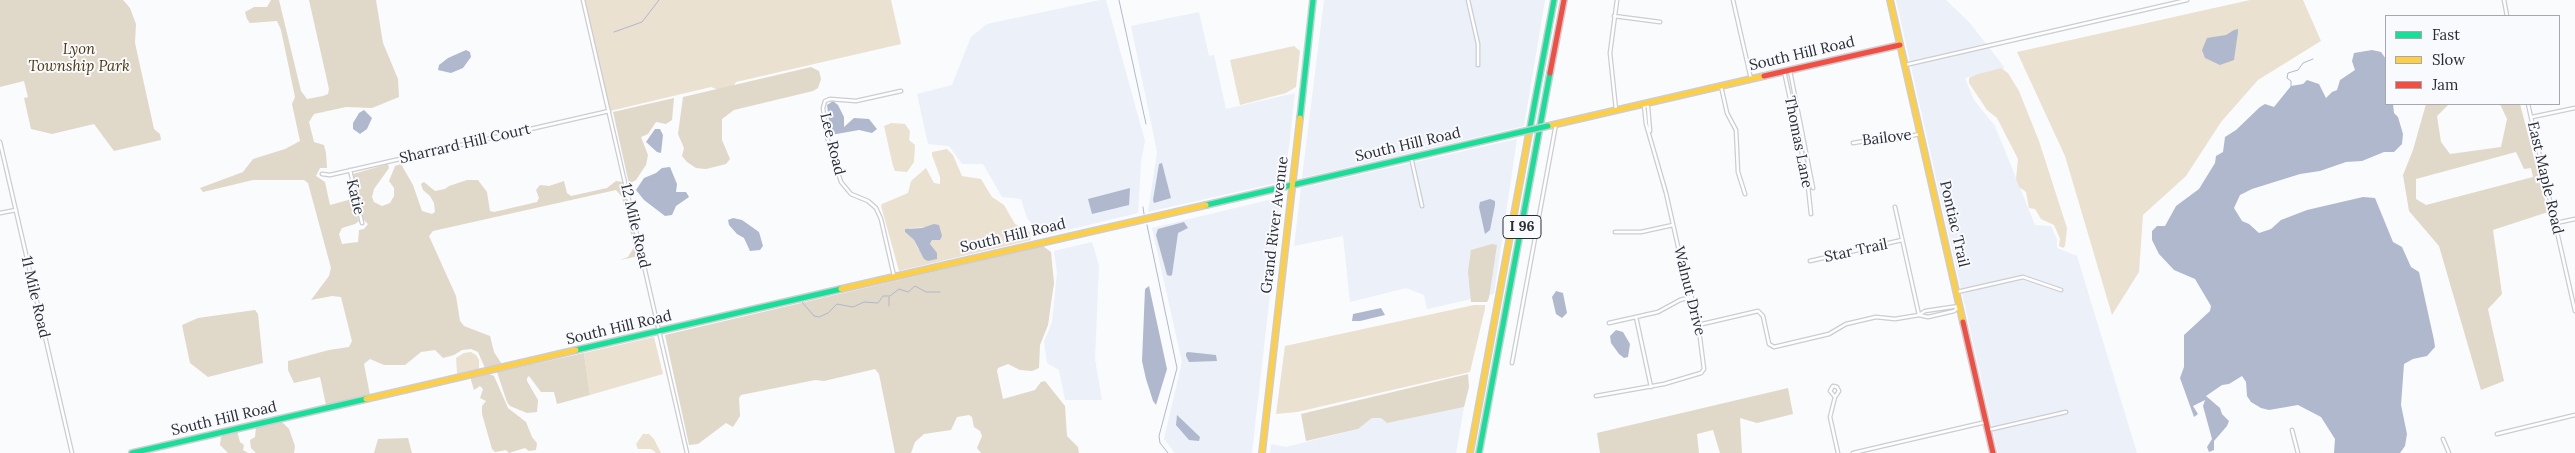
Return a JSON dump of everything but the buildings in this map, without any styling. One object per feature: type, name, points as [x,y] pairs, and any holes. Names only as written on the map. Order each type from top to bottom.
[{"type":"main road","name":"Grand River Avenue","points":[[1262,453],[1313,0]]},
{"type":"main road","name":"I 96","points":[[1470,453],[1554,0]]},
{"type":"main road","name":"I 96","points":[[1479,453],[1564,0]]},
{"type":"main road","name":"Pontiac Trail","points":[[1890,0],[1993,453]]},
{"type":"main road","name":"South Hill Road","points":[[132,453],[1900,45]]},
{"type":"street","name":"12 Mile Road","points":[[583,0],[687,453]]},
{"type":"street","points":[[1468,0],[1478,44],[1478,64]]},
{"type":"street","points":[[1616,110],[1610,65],[1617,0]]},
{"type":"street","points":[[1733,0],[1751,79]]},
{"type":"street","points":[[1905,65],[2187,0]]},
{"type":"street","points":[[2504,0],[2507,15]]},
{"type":"street","points":[[1614,16],[1660,22]]},
{"type":"street","points":[[1787,70],[1813,188]]},
{"type":"street","name":"Thomas Lane","points":[[1787,70],[1807,178],[1811,214]]},
{"type":"street","points":[[1721,86],[1727,113],[1736,130],[1738,172],[1745,194]]},
{"type":"street","name":"Lee Road","points":[[894,276],[881,218],[876,208],[868,201],[851,194],[842,182],[827,137],[823,108],[825,101],[830,98],[856,101],[901,92]]},
{"type":"street","name":"Walnut Drive","points":[[1596,396],[1651,387],[1703,371],[1698,325],[1685,264],[1679,251],[1642,108],[1644,103]]},
{"type":"street","name":"East Maple Road","points":[[2528,105],[2575,311]]},
{"type":"street","points":[[2532,117],[2575,108]]},
{"type":"street","name":"Sharrard Hill Court","points":[[322,174],[330,175],[609,111]]},
{"type":"street","points":[[1512,363],[1556,124]]},
{"type":"street","name":"Bailove","points":[[1853,143],[1869,139],[1896,139],[1920,134]]},
{"type":"street","name":"11 Mile Road","points":[[0,142],[72,453]]},
{"type":"street","points":[[1412,158],[1422,206]]},
{"type":"street","name":"Katie","points":[[350,170],[349,175],[362,223]]},
{"type":"street","points":[[1895,207],[1919,315]]},
{"type":"street","points":[[0,213],[16,210]]},
{"type":"street","points":[[2556,223],[2575,219]]},
{"type":"street","points":[[1615,232],[1640,232],[1673,225]]},
{"type":"street","name":"Star Trail","points":[[1810,261],[1902,240]]},
{"type":"street","points":[[1957,292],[2023,278],[2061,290]]},
{"type":"street","points":[[1609,323],[1664,310],[1680,300],[1691,297]]},
{"type":"street","points":[[1919,315],[1928,317],[1954,311],[1960,306]]},
{"type":"street","points":[[1698,325],[1758,311],[1763,316],[1769,344],[1774,346],[1829,334],[1846,324],[1880,316],[1895,319],[1960,306]]},
{"type":"street","points":[[1938,309],[1939,314]]},
{"type":"street","points":[[1636,317],[1651,387]]},
{"type":"street","points":[[1835,397],[1830,391],[1833,386],[1837,387],[1839,391],[1835,397],[1831,422],[1838,453]]},
{"type":"street","points":[[1988,430],[2066,412]]},
{"type":"street","points":[[2497,434],[2575,415]]},
{"type":"street","points":[[1853,453],[1986,422]]},
{"type":"street","points":[[2292,430],[2298,453]]},
{"type":"street","points":[[2443,439],[2449,453]]},
{"type":"shaded area","points":[[585,0],[891,0],[901,44],[736,82],[733,87],[719,90],[711,87],[610,111]]},
{"type":"shaded area","points":[[1106,0],[1145,141],[1141,162],[1138,213],[1043,236],[1027,218],[1021,199],[1002,197],[983,164],[962,164],[949,146],[928,144],[917,94],[952,85],[971,37],[987,24]]},
{"type":"shaded area","points":[[1324,0],[1545,0],[1524,126],[1302,178]]},
{"type":"shaded area","points":[[1896,0],[1946,0],[1969,22],[2005,68],[1965,78],[1974,100],[1995,126],[2035,225],[2051,226],[2057,239],[2057,248],[2077,256],[2137,453],[1998,453]]},
{"type":"shaded area","points":[[2250,0],[2303,0],[2321,41],[2258,80],[2221,122],[2186,176],[2143,215],[2139,272],[2112,315],[2065,156],[2017,52]]},
{"type":"shaded area","points":[[1199,12],[1209,56],[1214,55],[1226,109],[1295,93],[1285,181],[1148,212],[1157,152],[1131,26]]},
{"type":"shaded area","points":[[1294,46],[1300,51],[1296,87],[1286,93],[1240,105],[1230,60]]},
{"type":"shaded area","points":[[2001,68],[2008,73],[2019,91],[2039,141],[2067,228],[2065,246],[2063,248],[2059,246],[2060,239],[2054,225],[2041,219],[2035,209],[2029,208],[2026,192],[2019,187],[2016,179],[2018,159],[1997,118],[1987,110],[1969,83],[1969,78],[1975,75]]},
{"type":"shaded area","points":[[891,123],[905,124],[910,131],[909,140],[915,145],[914,162],[907,172],[895,171],[893,166],[884,126]]},
{"type":"shaded area","points":[[1517,139],[1494,294],[1427,309],[1424,295],[1406,288],[1350,302],[1343,236],[1294,246],[1301,188]]},
{"type":"shaded area","points":[[947,149],[953,155],[962,176],[981,179],[992,197],[1004,205],[1015,224],[1030,232],[1031,240],[899,271],[881,206],[908,193],[911,181],[926,168],[934,183],[940,184],[940,177],[932,152]],"holes":[[[930,227],[940,240],[932,240],[930,245],[937,254],[918,249],[914,240],[905,232],[910,228]]]},
{"type":"shaded area","points":[[1281,197],[1252,453],[1175,453],[1164,439],[1182,362],[1152,228]]},
{"type":"shaded area","points":[[1092,242],[1099,265],[1095,359],[1102,400],[1065,400],[1059,370],[1047,363],[1044,342],[1052,322],[1057,273],[1054,251]]},
{"type":"shaded area","points":[[1474,305],[1485,305],[1485,309],[1470,372],[1297,412],[1276,414],[1285,346]]},
{"type":"shaded area","points":[[654,337],[663,374],[590,395],[584,353]]},
{"type":"shaded area","points":[[471,352],[479,360],[479,371],[460,376],[457,373],[456,358],[464,353]]},
{"type":"shaded area","points":[[1464,407],[1456,453],[1270,453],[1271,444],[1286,447],[1358,429],[1372,418],[1381,418],[1387,423]]},
{"type":"shaded area","points":[[643,434],[649,434],[654,439],[661,453],[656,453],[651,449],[638,449],[636,444]]},
{"type":"green space","name":"Lyon Township Park","points":[[0,0],[123,0],[130,8],[136,24],[135,43],[154,129],[160,134],[161,140],[114,151],[94,124],[52,134],[31,129],[24,98],[28,97],[24,81],[0,87]]},
{"type":"green space","points":[[271,0],[279,0],[301,91],[307,99],[328,94],[329,89],[309,0],[376,0],[383,43],[398,79],[399,97],[372,108],[346,107],[314,114],[309,122],[314,142],[324,145],[327,168],[320,168],[316,176],[325,182],[330,205],[352,199],[354,201],[359,221],[342,228],[339,234],[342,244],[358,242],[359,230],[364,229],[368,224],[362,218],[353,174],[388,164],[389,168],[374,189],[372,197],[374,202],[382,206],[390,203],[394,196],[394,188],[389,181],[395,166],[401,164],[413,185],[422,211],[432,214],[435,212],[434,203],[423,190],[421,184],[424,182],[435,191],[467,180],[478,180],[487,192],[490,211],[494,212],[537,202],[539,198],[536,190],[540,185],[549,186],[564,181],[567,193],[571,196],[607,188],[616,181],[623,182],[639,256],[620,260],[628,257],[634,247],[622,197],[616,190],[433,231],[429,236],[456,296],[460,321],[464,326],[490,336],[494,352],[503,366],[485,368],[478,352],[471,349],[462,350],[454,355],[443,358],[435,350],[421,352],[405,365],[384,365],[370,359],[364,364],[370,395],[326,405],[320,377],[294,383],[288,370],[288,361],[329,350],[349,347],[352,341],[341,297],[332,296],[311,300],[329,276],[331,268],[308,183],[304,180],[253,180],[203,192],[200,188],[243,172],[253,159],[285,149],[300,141],[292,104],[295,97],[281,30],[277,21],[250,23],[245,12],[254,7],[267,7]]},
{"type":"green space","points":[[811,67],[819,71],[821,79],[818,88],[813,91],[734,110],[722,119],[722,140],[730,159],[726,164],[706,169],[696,168],[682,156],[684,148],[678,134],[683,97]]},
{"type":"green space","points":[[674,98],[672,120],[666,124],[656,122],[648,134],[641,137],[648,155],[646,165],[636,180],[629,184],[613,112]]},
{"type":"green space","points":[[2426,105],[2448,105],[2437,116],[2441,142],[2450,154],[2501,147],[2507,119],[2500,105],[2520,105],[2548,212],[2493,230],[2502,294],[2488,309],[2504,381],[2481,390],[2439,246],[2409,211],[2403,175],[2413,150]],"holes":[[[2516,152],[2524,169],[2531,168],[2533,177],[2426,205],[2416,199],[2416,179]]]},
{"type":"green space","points":[[1492,244],[1497,245],[1489,298],[1487,302],[1471,302],[1468,272],[1471,250]]},
{"type":"green space","points":[[1043,246],[1051,252],[1054,283],[1048,325],[1040,345],[1039,368],[1032,371],[1020,370],[1008,364],[998,368],[997,371],[1003,399],[1035,390],[1041,382],[1045,381],[1065,406],[1067,436],[1078,447],[1079,453],[981,453],[977,448],[982,436],[980,431],[974,427],[972,417],[969,415],[957,417],[951,430],[924,434],[915,442],[911,453],[895,453],[879,374],[875,369],[824,381],[815,380],[741,395],[739,398],[740,416],[733,427],[726,423],[698,444],[689,445],[665,335]]},
{"type":"green space","points":[[255,310],[258,314],[263,363],[208,377],[190,363],[182,325],[198,318]]},
{"type":"green space","points":[[584,353],[590,395],[557,404],[554,392],[541,392],[529,376],[527,381],[538,400],[537,412],[527,413],[510,406],[507,402],[497,372]]},
{"type":"green space","points":[[489,374],[494,376],[508,408],[526,422],[532,437],[537,443],[536,450],[529,451],[525,448],[509,453],[506,450],[495,452],[492,449],[482,414],[482,406],[486,401],[480,398],[483,389],[480,386],[474,390],[471,380],[471,378]]},
{"type":"green space","points":[[1468,374],[1469,387],[1464,407],[1387,423],[1381,418],[1372,418],[1358,429],[1306,441],[1301,414]]},
{"type":"green space","points":[[1788,388],[1793,414],[1757,423],[1740,418],[1742,453],[1720,453],[1713,430],[1697,434],[1699,453],[1600,453],[1597,433]]},
{"type":"green space","points":[[281,421],[289,429],[295,446],[294,453],[256,453],[251,448],[250,440],[255,437],[256,427]]},
{"type":"green space","points":[[237,431],[240,442],[244,445],[243,450],[248,453],[228,453],[220,445],[221,437]]},
{"type":"green space","points":[[408,438],[412,453],[374,453],[378,439]]},
{"type":"water","points":[[2238,29],[2234,60],[2220,65],[2205,58],[2202,50],[2207,38],[2226,35]]},
{"type":"water","points":[[466,50],[470,52],[471,57],[463,68],[451,73],[438,70],[439,65],[448,58]]},
{"type":"water","points":[[2372,50],[2381,52],[2385,58],[2385,105],[2393,105],[2394,113],[2398,117],[2403,134],[2402,144],[2394,152],[2384,152],[2362,161],[2346,162],[2252,189],[2240,195],[2234,208],[2242,221],[2249,224],[2259,233],[2271,229],[2281,220],[2307,210],[2363,197],[2375,198],[2393,242],[2402,247],[2411,267],[2419,272],[2435,347],[2427,356],[2413,359],[2404,364],[2401,405],[2407,434],[2405,446],[2400,453],[2334,453],[2335,439],[2321,417],[2298,405],[2269,410],[2261,408],[2251,402],[2247,396],[2246,382],[2242,376],[2229,384],[2222,385],[2206,396],[2220,408],[2222,414],[2229,421],[2214,441],[2214,450],[2209,452],[2207,447],[2212,439],[2203,406],[2205,400],[2193,406],[2198,414],[2194,417],[2180,378],[2184,367],[2184,335],[2210,311],[2211,306],[2195,279],[2174,270],[2159,254],[2152,240],[2152,231],[2157,226],[2165,226],[2176,206],[2199,189],[2215,163],[2216,156],[2223,152],[2225,137],[2236,130],[2260,107],[2265,104],[2274,107],[2291,86],[2303,84],[2307,80],[2319,84],[2326,98],[2337,90],[2340,80],[2355,70],[2352,61],[2354,53]]},
{"type":"water","points":[[833,101],[838,105],[844,117],[844,127],[854,118],[869,119],[877,129],[872,133],[859,130],[831,135],[827,105]]},
{"type":"water","points":[[364,110],[372,118],[367,129],[360,134],[353,129],[353,123],[359,113]]},
{"type":"water","points":[[655,129],[660,129],[663,135],[661,153],[657,152],[646,142]]},
{"type":"water","points":[[1162,163],[1171,198],[1154,203],[1159,164]]},
{"type":"water","points":[[670,167],[677,184],[676,192],[686,192],[689,197],[676,206],[672,215],[665,216],[644,200],[636,190],[644,178],[662,168]]},
{"type":"water","points":[[1130,188],[1129,205],[1092,214],[1088,199]]},
{"type":"water","points":[[1490,199],[1495,201],[1495,205],[1490,230],[1485,234],[1479,207],[1480,202]]},
{"type":"water","points":[[733,218],[742,220],[759,232],[763,246],[760,250],[750,251],[744,238],[737,234],[729,225],[728,220]]},
{"type":"water","points":[[1184,222],[1188,228],[1178,233],[1172,275],[1170,276],[1167,275],[1156,235],[1158,229]]},
{"type":"water","points":[[934,224],[939,225],[942,236],[940,240],[932,240],[930,244],[937,253],[937,259],[928,261],[924,259],[914,240],[905,232],[905,229],[922,228]]},
{"type":"water","points":[[1149,286],[1167,369],[1156,405],[1146,379],[1142,361],[1145,289]]},
{"type":"water","points":[[1556,291],[1563,293],[1567,313],[1562,318],[1556,314],[1552,297]]},
{"type":"water","points":[[1381,308],[1385,315],[1352,321],[1353,314]]},
{"type":"water","points":[[1616,330],[1623,332],[1630,344],[1628,357],[1624,358],[1619,354],[1611,343],[1610,336]]},
{"type":"water","points":[[1188,352],[1216,355],[1217,361],[1189,362],[1186,356]]},
{"type":"water","points":[[1177,415],[1200,437],[1199,441],[1189,440],[1176,425]]},
{"type":"waterway","points":[[614,32],[642,22],[659,0]]},
{"type":"waterway","points":[[1119,0],[1146,124]]},
{"type":"waterway","points":[[2291,86],[2291,81],[2287,78],[2288,73],[2298,70],[2303,63],[2313,59]]},
{"type":"waterway","points":[[1143,207],[1144,214]]},
{"type":"waterway","points":[[1147,225],[1177,368],[1159,436],[1160,443],[1168,453]]},
{"type":"waterway","points":[[802,302],[814,316],[819,317],[828,313],[837,304],[853,307],[864,302],[878,303],[883,296],[890,296],[899,289],[908,292],[915,286],[926,292],[940,292]]},
{"type":"waterway","points":[[889,297],[889,306]]},
{"type":"traffic: fast","points":[[1300,118],[1313,0]]},
{"type":"traffic: fast","points":[[1529,133],[1554,0]]},
{"type":"traffic: fast","points":[[1479,453],[1550,73]]},
{"type":"traffic: fast","points":[[1521,132],[1548,126]]},
{"type":"traffic: fast","points":[[1206,205],[1521,132]]},
{"type":"traffic: fast","points":[[576,350],[841,289]]},
{"type":"traffic: fast","points":[[132,453],[366,399]]},
{"type":"traffic: slow","points":[[1890,0],[1963,322]]},
{"type":"traffic: slow","points":[[1548,126],[1764,76]]},
{"type":"traffic: slow","points":[[1262,453],[1300,118]]},
{"type":"traffic: slow","points":[[1470,453],[1529,133]]},
{"type":"traffic: slow","points":[[841,289],[1206,205]]},
{"type":"traffic: slow","points":[[366,399],[576,350]]},
{"type":"traffic: jam","points":[[1550,73],[1564,0]]},
{"type":"traffic: jam","points":[[1764,76],[1900,45]]},
{"type":"traffic: jam","points":[[1963,322],[1993,453]]}]
